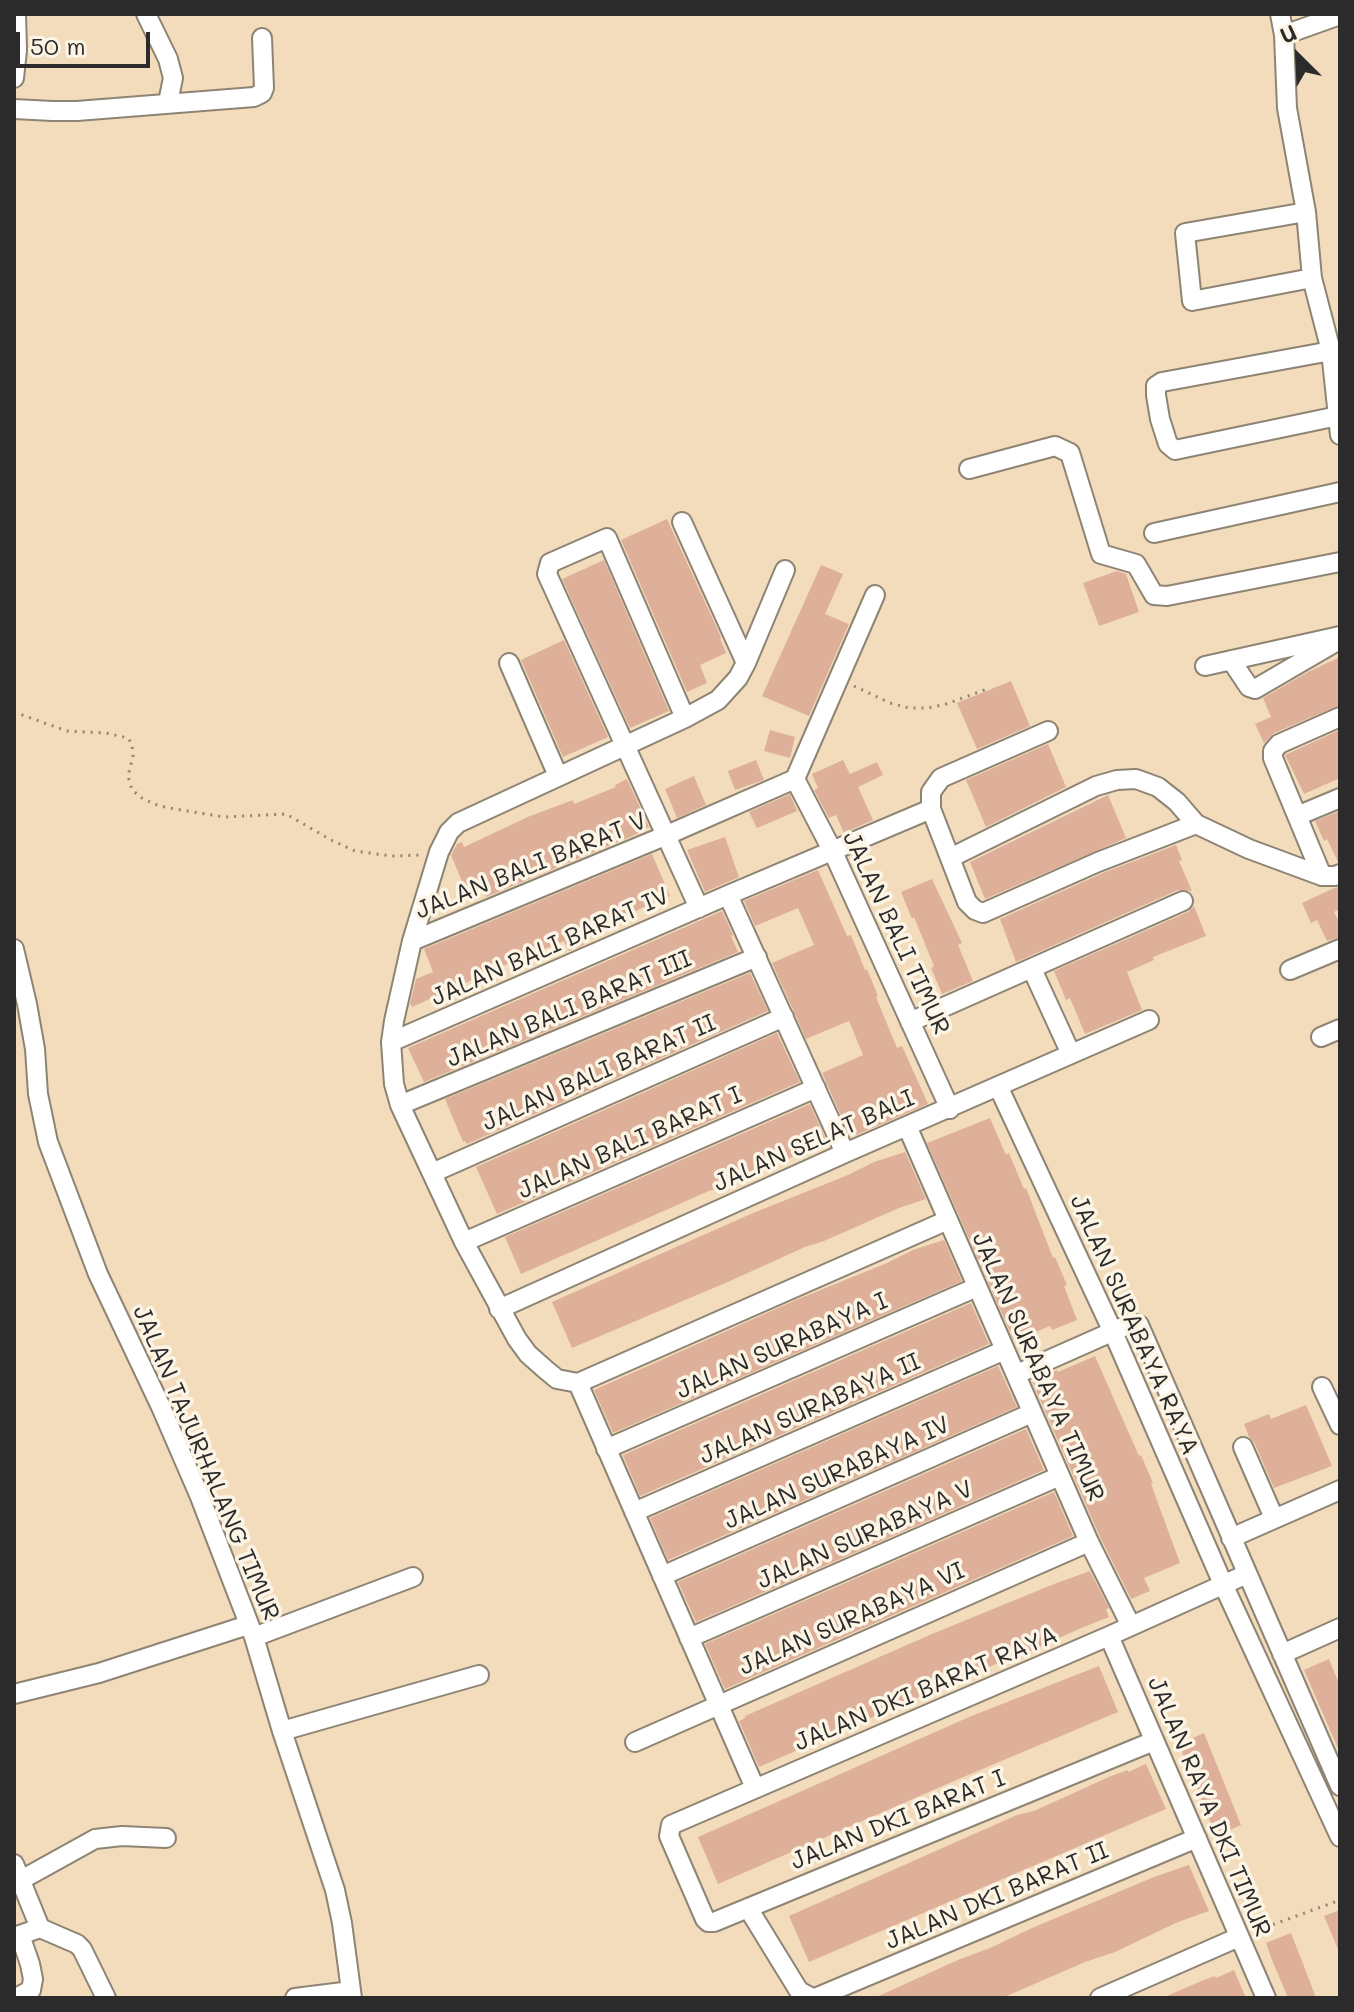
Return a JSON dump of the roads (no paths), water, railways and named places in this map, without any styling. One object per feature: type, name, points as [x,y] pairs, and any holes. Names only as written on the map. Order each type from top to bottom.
[{"type":"street","points":[[14,78],[16,14]]},
{"type":"street","points":[[146,14],[168,59],[173,78],[168,102]]},
{"type":"street","points":[[1280,14],[1284,35],[1287,108],[1306,212],[1312,278],[1331,351],[1339,416],[1175,450],[1168,444],[1156,395],[1156,386],[1162,382],[1331,351]]},
{"type":"street","points":[[1284,35],[1340,15]]},
{"type":"street","points":[[14,109],[77,111],[254,97],[264,88],[262,38]]},
{"type":"street","points":[[1306,212],[1185,233],[1192,301],[1312,278]]},
{"type":"street","points":[[969,469],[1055,446],[1070,453],[1101,554],[1136,564],[1154,595],[1167,596],[1340,562]]},
{"type":"street","points":[[1154,533],[1340,492]]},
{"type":"street","points":[[682,522],[746,663]]},
{"type":"street","points":[[685,718],[607,538],[550,563],[547,574],[699,908]]},
{"type":"street","points":[[755,1788],[578,1383],[557,1379],[528,1354],[499,1309],[464,1242],[400,1105],[394,1084],[391,1042],[412,941],[439,852],[449,832],[458,823],[718,700],[738,678],[746,663],[785,570]]},
{"type":"street","points":[[795,779],[875,595]]},
{"type":"street","points":[[1231,660],[1249,687],[1255,689],[1340,637]]},
{"type":"street","points":[[1205,666],[1340,637]]},
{"type":"street","points":[[509,663],[558,776]]},
{"type":"street","points":[[1331,875],[1297,816],[1273,758],[1273,751],[1279,744],[1340,717]]},
{"type":"street","points":[[1048,731],[941,778],[931,792],[931,809],[967,902],[975,910],[983,913],[1098,862],[1196,824]]},
{"type":"street","name":"JALAN BALI BARAT V","points":[[412,941],[795,779]]},
{"type":"street","name":"JALAN BALI TIMUR","points":[[795,779],[833,852],[950,1109]]},
{"type":"street","points":[[950,858],[1096,786],[1136,779],[1158,787],[1177,802],[1196,824],[1249,849],[1331,875]]},
{"type":"street","points":[[1297,816],[1340,798]]},
{"type":"street","name":"JALAN BALI BARAT IV","points":[[391,1042],[931,809]]},
{"type":"street","points":[[728,895],[845,1153]]},
{"type":"street","points":[[910,1022],[1183,901]]},
{"type":"street","name":"JALAN TAJURHALANG TIMUR","points":[[14,949],[30,1019],[38,1094],[48,1142],[98,1274],[200,1497],[251,1631],[335,1890],[351,1994]]},
{"type":"street","points":[[1290,970],[1340,949]]},
{"type":"street","name":"JALAN BALI BARAT III","points":[[400,1105],[757,957]]},
{"type":"street","points":[[1032,969],[1071,1054]]},
{"type":"street","name":"JALAN BALI BARAT II","points":[[432,1173],[784,1017]]},
{"type":"street","name":"JALAN SELAT BALI","points":[[499,1309],[1149,1020]]},
{"type":"street","points":[[1321,1037],[1340,1029]]},
{"type":"street","name":"JALAN SURABAYA RAYA","points":[[998,1086],[1113,1332],[1223,1584],[1340,1837]]},
{"type":"street","name":"JALAN BALI BARAT I","points":[[464,1242],[816,1088]]},
{"type":"street","name":"JALAN SURABAYA TIMUR","points":[[907,1126],[1089,1542],[1130,1624]]},
{"type":"street","name":"JALAN SURABAYA I","points":[[578,1383],[948,1220]]},
{"type":"street","name":"JALAN SURABAYA I","points":[[606,1449],[977,1287]]},
{"type":"street","points":[[1017,1374],[1132,1323],[1139,1325],[1340,1786]]},
{"type":"street","name":"JALAN SURABAYA II","points":[[634,1512],[1005,1350]]},
{"type":"street","points":[[1322,1387],[1340,1425]]},
{"type":"street","name":"JALAN SURABAYA IV","points":[[662,1576],[1032,1413]]},
{"type":"street","points":[[1243,1447],[1274,1518]]},
{"type":"street","name":"JALAN SURABAYA V","points":[[689,1638],[1060,1476]]},
{"type":"street","points":[[1231,1538],[1340,1490]]},
{"type":"street","name":"JALAN SURABAYA VI","points":[[635,1742],[1089,1542]]},
{"type":"street","name":"JALAN DKI BARAT RAYA","points":[[686,1874],[669,1836],[671,1825],[1247,1574]]},
{"type":"street","points":[[14,1694],[251,1631],[413,1577]]},
{"type":"street","points":[[1282,1654],[1340,1628]]},
{"type":"street","name":"JALAN RAYA DKI TIMUR","points":[[1109,1636],[1266,1998]]},
{"type":"street","points":[[282,1731],[479,1675]]},
{"type":"street","name":"JALAN DKI BARAT I","points":[[686,1874],[705,1919],[714,1922],[1154,1741]]},
{"type":"street","points":[[40,1928],[18,1872],[95,1839],[122,1836],[166,1838]]},
{"type":"street","name":"JALAN DKI BARAT II","points":[[748,1908],[799,1991],[813,1998],[846,1992],[1197,1838]]},
{"type":"street","points":[[16,1998],[31,1990],[33,1979],[30,1964],[17,1936],[40,1928],[71,1940],[82,1949],[106,1998]]},
{"type":"street","points":[[1100,1998],[1239,1937]]},
{"type":"street","points":[[295,1998],[351,1994]]}]
